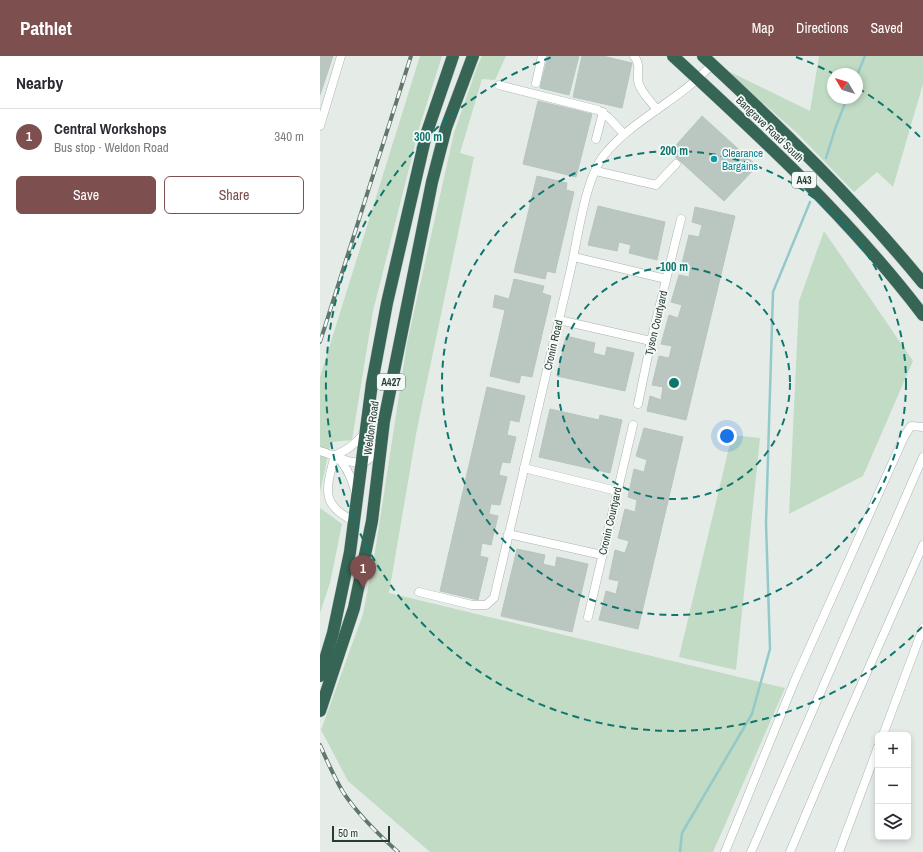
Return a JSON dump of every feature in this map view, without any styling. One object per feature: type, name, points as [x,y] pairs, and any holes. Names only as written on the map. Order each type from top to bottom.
[{"type":"highway","name":"Weldon Road","points":[[320,676],[333,633],[350,552],[364,434],[387,303],[426,135],[453,56]]},
{"type":"highway","name":"Weldon Road","points":[[320,711],[354,608],[372,521],[384,421],[432,182],[446,128],[473,56]]},
{"type":"highway","name":"Bangrave Road South","points":[[673,56],[768,143],[820,196],[871,252],[923,315]]},
{"type":"highway","name":"Bangrave Road South","points":[[708,60],[784,131],[837,184],[889,241],[923,283]]},
{"type":"street","points":[[320,126],[341,56]]},
{"type":"street","points":[[536,82],[542,56]]},
{"type":"street","points":[[634,56],[638,60],[640,70],[638,80],[641,89],[657,110]]},
{"type":"street","name":"Cronin Road","points":[[419,592],[472,605],[486,605],[494,598],[574,257],[588,189],[603,156],[624,134],[699,80],[708,60]]},
{"type":"street","points":[[499,85],[602,112],[624,134]]},
{"type":"street","points":[[596,139],[602,112]]},
{"type":"street","points":[[596,171],[656,185],[676,164]]},
{"type":"street","name":"Tyson Courtyard","points":[[638,404],[651,341],[681,219]]},
{"type":"street","points":[[574,257],[666,279]]},
{"type":"street","points":[[559,320],[651,341]]},
{"type":"street","points":[[320,451],[360,463],[368,460],[374,454],[384,421]]},
{"type":"street","name":"Cronin Courtyard","points":[[588,617],[633,425]]},
{"type":"street","points":[[725,852],[796,680],[904,437],[911,426],[923,427]]},
{"type":"street","points":[[335,455],[343,452],[356,443],[364,434]]},
{"type":"street","points":[[335,455],[345,466],[356,494]]},
{"type":"street","points":[[335,455],[326,491],[326,498],[332,509],[354,521]]},
{"type":"street","points":[[751,852],[923,457]]},
{"type":"street","points":[[524,468],[617,490]]},
{"type":"street","points":[[508,534],[602,555]]},
{"type":"street","points":[[790,852],[844,724],[923,545]]},
{"type":"street","points":[[884,732],[923,628]]},
{"type":"street","points":[[839,852],[875,755]]},
{"type":"green space","points":[[420,56],[442,56],[420,125],[373,311],[352,440],[331,442],[320,492],[320,377]]},
{"type":"green space","points":[[482,56],[506,56],[495,80],[482,79],[460,153],[474,157],[417,429],[389,593],[785,688],[713,852],[430,852],[348,781],[321,730],[363,614],[375,552],[407,343],[454,133]]},
{"type":"green space","points":[[819,56],[923,56],[923,84],[893,187],[877,172],[854,192],[797,133],[726,70],[810,111]]},
{"type":"green space","points":[[824,231],[913,361],[863,476],[789,514],[799,301]]},
{"type":"green space","points":[[732,435],[760,438],[736,670],[679,657]]},
{"type":"green space","points":[[320,508],[342,524],[330,583],[320,613]]},
{"type":"building","points":[[320,56],[333,56],[320,95]]},
{"type":"building","points":[[548,56],[579,56],[569,95],[540,88]]},
{"type":"building","points":[[582,56],[603,56],[632,63],[622,108],[573,97]]},
{"type":"building","points":[[538,101],[592,114],[576,177],[523,164]]},
{"type":"building","name":"Clearance Bargains","points":[[702,116],[757,166],[724,201],[670,152]]},
{"type":"building","points":[[537,176],[567,183],[566,190],[574,192],[555,273],[547,271],[545,279],[514,272]]},
{"type":"building","points":[[598,206],[665,222],[657,260],[629,253],[631,245],[619,242],[617,251],[588,245]]},
{"type":"building","points":[[695,207],[735,216],[686,420],[647,411],[650,396],[661,400],[663,387],[652,385],[659,356],[669,358],[672,346],[661,344],[669,315],[678,318],[682,305],[671,302],[679,275],[689,277],[691,265],[682,263],[689,235],[699,237],[702,225],[692,222]]},
{"type":"building","points":[[514,279],[544,286],[542,293],[551,296],[532,377],[521,375],[519,383],[490,376],[505,310],[493,307],[495,295],[509,299]]},
{"type":"building","points":[[566,336],[595,343],[593,353],[605,356],[607,347],[634,353],[625,391],[557,376]]},
{"type":"building","points":[[487,387],[525,396],[519,422],[510,420],[507,435],[516,437],[510,463],[502,462],[499,475],[507,477],[500,505],[491,504],[489,514],[498,516],[491,545],[482,543],[480,556],[488,558],[478,600],[440,591]]},
{"type":"building","points":[[550,409],[599,420],[600,415],[622,420],[610,473],[539,457]]},
{"type":"building","points":[[644,428],[683,437],[638,629],[599,620],[606,591],[616,594],[619,581],[609,579],[615,550],[625,553],[629,541],[618,538],[625,509],[635,512],[637,500],[628,497],[634,469],[644,472],[647,460],[636,456]]},
{"type":"building","points":[[517,549],[545,555],[543,564],[555,567],[557,557],[588,564],[572,632],[501,616]]},
{"type":"waterway","points":[[860,68],[865,56]]},
{"type":"waterway","points":[[826,158],[845,104]]},
{"type":"waterway","points":[[680,852],[682,833],[752,714],[770,649],[766,523],[773,292],[810,202]]},
{"type":"railway","points":[[320,342],[411,56]]},
{"type":"railway","points":[[320,745],[343,792],[355,809],[398,852]]},
{"type":"place","name":"Clearance Bargains","points":[[714,159]]},
{"type":"place","name":"Central Workshops","points":[[363,588]]}]
